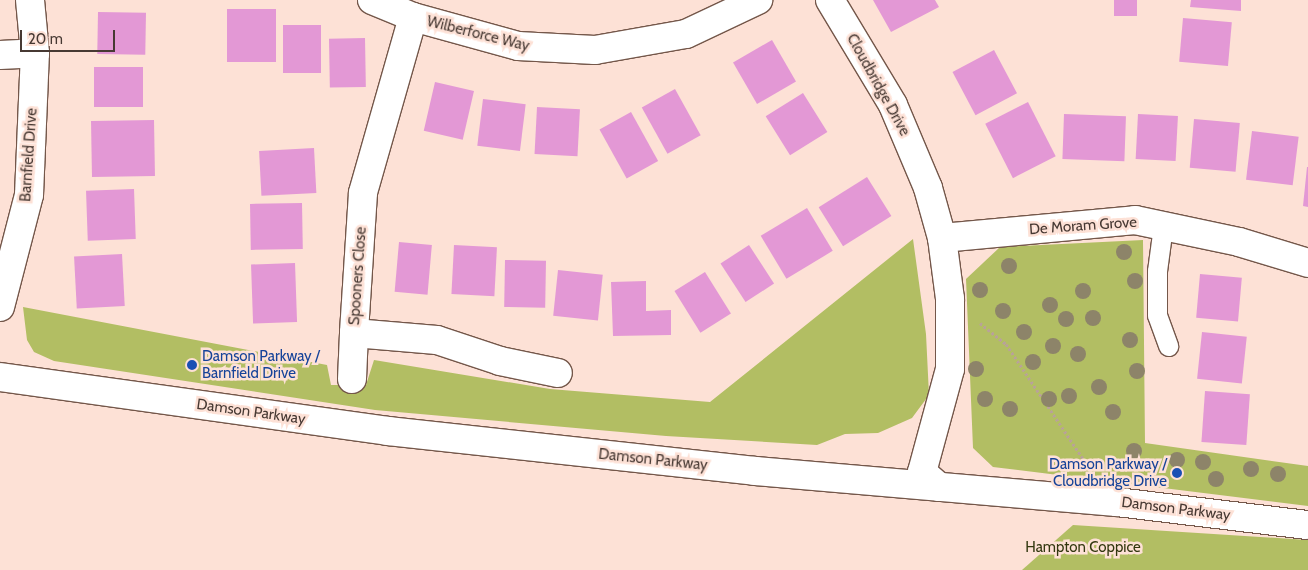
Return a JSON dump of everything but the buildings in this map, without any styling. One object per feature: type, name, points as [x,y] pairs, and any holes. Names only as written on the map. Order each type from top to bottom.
[{"type":"street","name":"Barnfield Drive","points":[[0,307],[29,195],[34,53],[30,0]]},
{"type":"street","name":"Wilberforce Way","points":[[372,0],[413,17],[518,46],[595,50],[686,34],[758,0]]},
{"type":"street","name":"Cloudbridge Drive","points":[[830,0],[893,105],[928,188],[942,238],[950,299],[950,369],[922,472],[939,487]]},
{"type":"street","name":"Spooners Close","points":[[413,17],[363,193],[354,333],[437,340],[500,361],[558,373]]},
{"type":"street","points":[[0,55],[34,53]]},
{"type":"street","name":"De Moram Grove","points":[[942,238],[1135,220],[1238,242],[1308,263]]},
{"type":"street","points":[[352,379],[354,333]]},
{"type":"street","name":"Damson Parkway","points":[[0,377],[388,431],[745,470],[1117,502],[1308,525]]},
{"type":"lane","points":[[1163,226],[1157,272],[1157,315],[1168,346]]},
{"type":"path","points":[[950,299],[1006,344],[1092,473],[1117,502]]},
{"type":"green space","points":[[913,239],[926,334],[929,395],[912,418],[878,433],[845,434],[817,445],[666,436],[375,410],[54,361],[34,352],[27,340],[23,307],[327,365],[331,385],[366,385],[374,360],[550,389],[710,402]]},
{"type":"green space","points":[[1143,240],[1145,443],[1308,466],[1308,506],[993,467],[973,448],[966,279],[1000,247]]},
{"type":"green space","name":"Hampton Coppice","points":[[1073,525],[1308,540],[1308,570],[1022,570]]},
{"type":"place","name":"Damson Parkway / Barnfield Drive","points":[[192,365]]},
{"type":"place","name":"Damson Parkway / Cloudbridge Drive","points":[[1177,473]]}]
